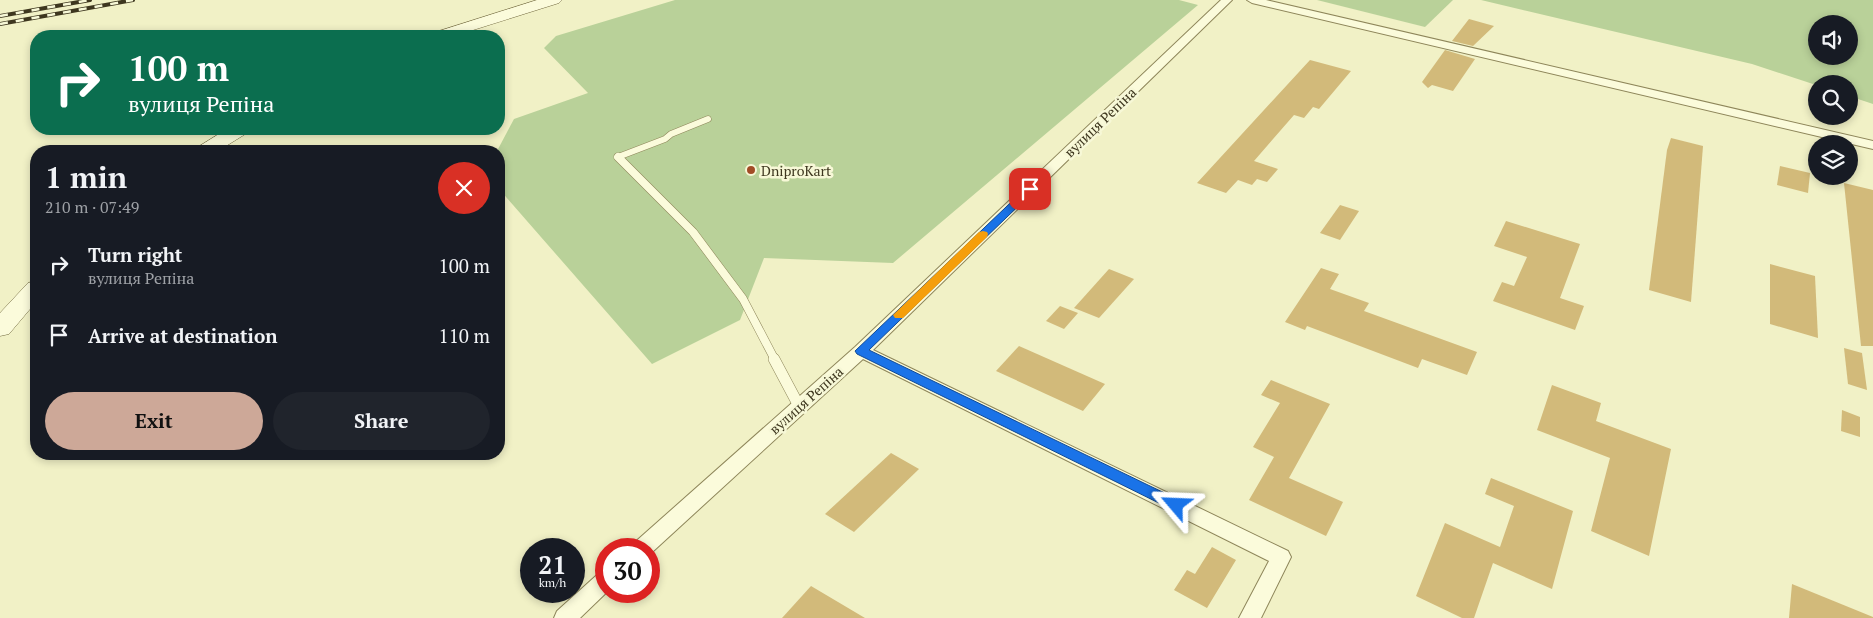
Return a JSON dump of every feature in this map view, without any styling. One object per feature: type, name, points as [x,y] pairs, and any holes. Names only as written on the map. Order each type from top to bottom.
[{"type":"main road","points":[[457,30],[554,0]]},
{"type":"main road","points":[[215,145],[230,135]]},
{"type":"main road","points":[[0,328],[30,295]]},
{"type":"street","name":"вулиця Репіна","points":[[653,538],[861,351],[1228,0]]},
{"type":"street","points":[[1252,0],[1873,145]]},
{"type":"street","points":[[861,351],[1281,557],[1250,618]]},
{"type":"street","points":[[565,618],[595,590]]},
{"type":"lane","points":[[708,119],[671,134],[666,139],[618,157],[693,232],[743,299],[799,406]]},
{"type":"green space","name":"DniproKart","points":[[675,0],[1179,0],[1198,5],[893,263],[764,258],[740,320],[652,364],[505,196],[505,145],[500,145],[514,119],[588,93],[544,48],[556,36]]},
{"type":"green space","points":[[1317,0],[1453,0],[1425,27]]},
{"type":"green space","points":[[1481,0],[1873,0],[1873,104],[1858,99],[1858,75],[1808,75],[1808,82],[1752,64]]},
{"type":"building","points":[[1469,19],[1494,26],[1473,46],[1452,41]]},
{"type":"building","points":[[1445,50],[1475,59],[1453,91],[1432,85],[1428,88],[1422,82]]},
{"type":"building","points":[[1310,60],[1351,71],[1319,109],[1313,107],[1304,118],[1294,115],[1254,161],[1278,169],[1267,182],[1257,179],[1252,185],[1238,180],[1226,193],[1197,183]]},
{"type":"building","points":[[1671,138],[1703,146],[1691,302],[1649,290],[1667,150]]},
{"type":"building","points":[[1780,166],[1808,173],[1808,193],[1777,185]]},
{"type":"building","points":[[1844,185],[1873,190],[1873,346],[1861,346]]},
{"type":"building","points":[[1340,205],[1359,211],[1340,240],[1320,233]]},
{"type":"building","points":[[1506,221],[1580,244],[1560,298],[1584,306],[1575,330],[1493,301],[1502,282],[1514,286],[1527,257],[1494,246]]},
{"type":"building","points":[[1770,264],[1815,276],[1818,338],[1770,324]]},
{"type":"building","points":[[1321,268],[1339,274],[1330,289],[1369,303],[1364,311],[1477,352],[1467,375],[1422,359],[1418,368],[1307,326],[1305,330],[1285,322]]},
{"type":"building","points":[[1109,269],[1134,279],[1099,318],[1074,308]]},
{"type":"building","points":[[1060,306],[1078,313],[1064,329],[1046,321]]},
{"type":"building","points":[[1019,346],[1105,384],[1083,411],[996,371]]},
{"type":"building","points":[[1844,348],[1862,353],[1867,390],[1848,384]]},
{"type":"building","points":[[1271,380],[1330,404],[1289,478],[1343,502],[1326,536],[1249,500],[1274,457],[1253,447],[1280,403],[1261,395]]},
{"type":"building","points":[[1552,385],[1601,403],[1596,421],[1671,449],[1649,556],[1591,531],[1610,458],[1537,430]]},
{"type":"building","points":[[1842,410],[1860,417],[1860,437],[1841,431]]},
{"type":"building","points":[[891,453],[919,469],[854,532],[825,514]]},
{"type":"building","points":[[1491,478],[1573,511],[1552,589],[1493,563],[1474,618],[1462,618],[1416,596],[1445,523],[1500,547],[1514,506],[1485,494]]},
{"type":"building","points":[[1212,547],[1236,560],[1207,608],[1174,590],[1187,570],[1195,574]]},
{"type":"building","points":[[1792,584],[1873,617],[1873,618],[1789,618]]},
{"type":"building","points":[[811,586],[865,618],[782,618]]},
{"type":"railway","points":[[0,16],[90,0]]},
{"type":"railway","points":[[0,24],[133,0]]},
{"type":"slow traffic","points":[[899,315],[983,234]]},
{"type":"place","name":"DniproKart","points":[[751,170]]},
{"type":"route","points":[[1030,189],[861,351],[1176,505]]}]
